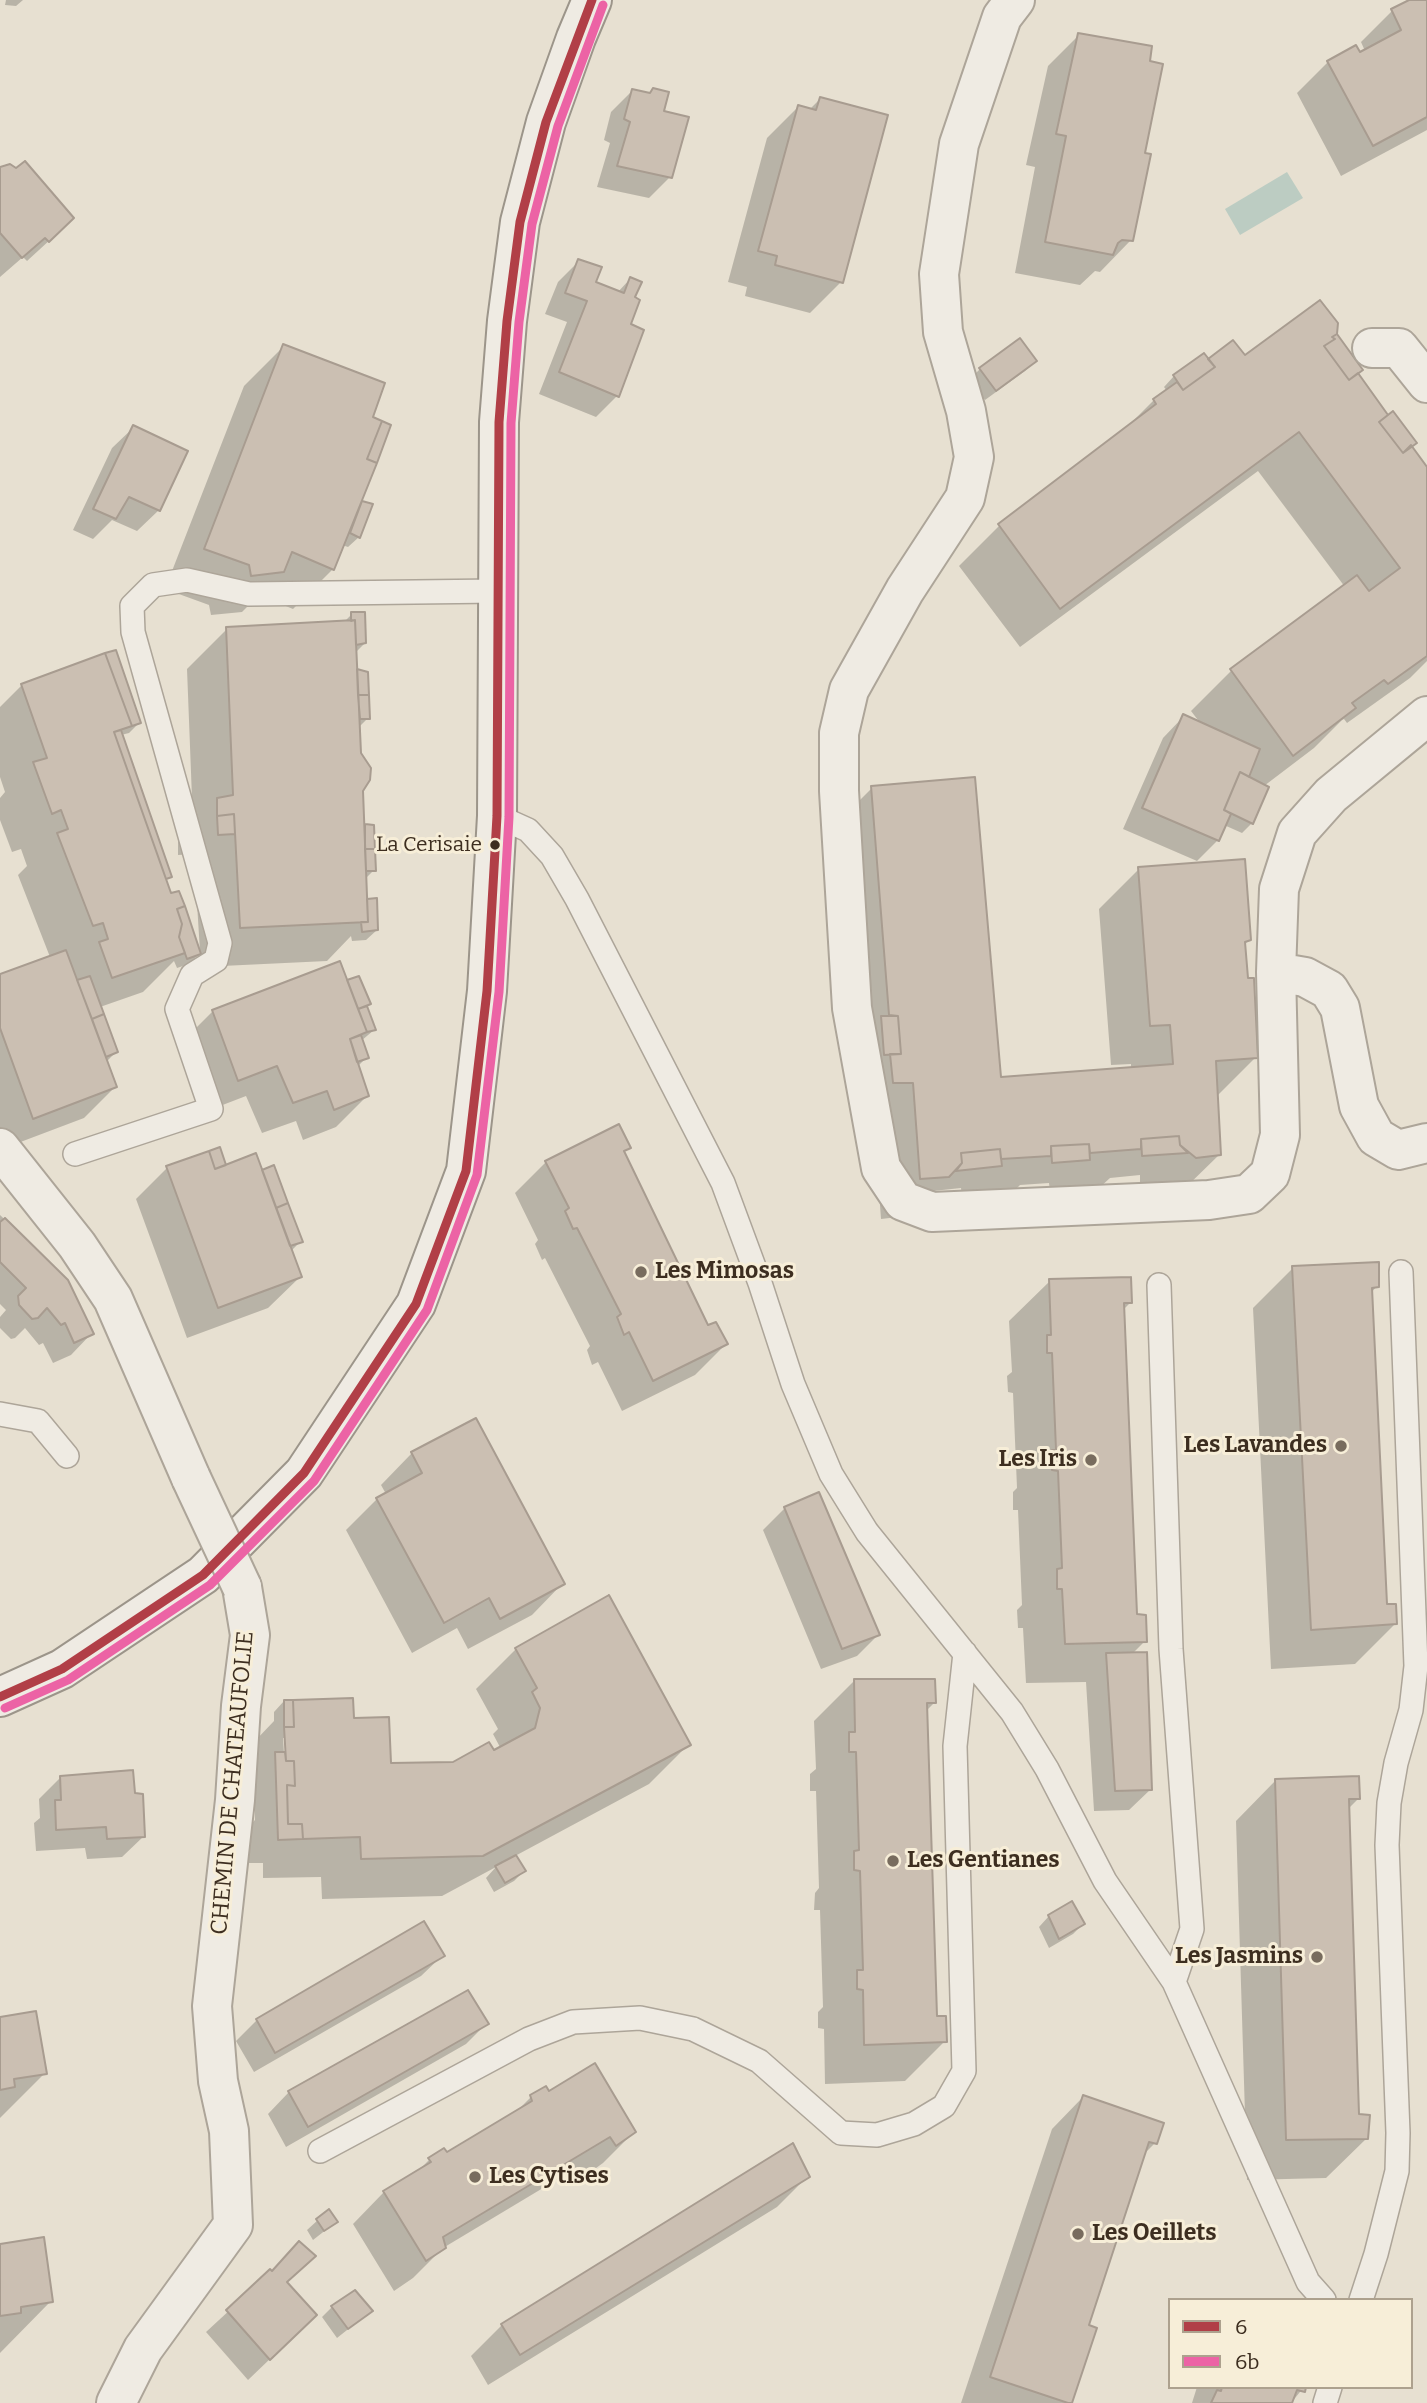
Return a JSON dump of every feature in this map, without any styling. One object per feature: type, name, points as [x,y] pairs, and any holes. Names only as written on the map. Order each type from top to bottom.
[{"type":"street","points":[[0,1698],[62,1669],[203,1575],[304,1473],[416,1304],[466,1171],[487,991],[497,816],[499,422],[507,321],[520,222],[546,122],[592,0]]},
{"type":"street","points":[[1015,0],[1003,17],[959,144],[939,274],[943,332],[966,411],[974,457],[965,498],[905,590],[849,690],[839,733],[839,791],[852,1008],[881,1168],[903,1201],[932,1212],[1209,1200],[1249,1194],[1270,1174],[1280,1135],[1276,972],[1279,889],[1297,833],[1331,795],[1427,716]]},
{"type":"street","points":[[1372,348],[1399,348],[1427,383]]},
{"type":"street","points":[[1276,972],[1305,977],[1329,990],[1340,1009],[1359,1106],[1376,1138],[1398,1150],[1427,1143]]},
{"type":"street","name":"CHEMIN DE CHATEAUFOLIE","points":[[0,1149],[78,1245],[113,1299],[242,1587],[250,1634],[212,2006],[219,2081],[229,2131],[233,2225],[143,2349],[116,2403]]},
{"type":"lane","points":[[75,1154],[211,1109],[177,1009],[192,975],[216,960],[220,943],[133,632],[132,606],[153,585],[187,580],[249,594],[498,591]]},
{"type":"lane","points":[[497,816],[528,830],[552,856],[577,899],[723,1183],[793,1384],[831,1474],[867,1532],[1013,1712],[1047,1769],[1105,1881],[1174,1982],[1308,2282],[1322,2298]]},
{"type":"lane","points":[[1362,2298],[1379,2244],[1397,2171],[1398,2133],[1387,1845],[1389,1803],[1396,1763],[1419,1709],[1401,1272]]},
{"type":"lane","points":[[1159,1285],[1171,1649],[1192,1929],[1174,1982]]},
{"type":"lane","points":[[0,1414],[38,1422],[68,1455]]},
{"type":"lane","points":[[320,2151],[530,2039],[573,2022],[640,2018],[693,2029],[759,2061],[842,2133],[877,2135],[914,2124],[944,2106],[964,2071],[955,1746],[965,1653]]},
{"type":"shaded area","points":[[1287,172],[1303,198],[1240,235],[1225,209]]},
{"type":"building","points":[[1409,0],[1427,0],[1427,117],[1373,146],[1327,61],[1356,45],[1360,52],[1401,30],[1391,9]]},
{"type":"building","points":[[1078,33],[1152,46],[1150,61],[1163,64],[1145,153],[1151,154],[1133,241],[1122,240],[1113,255],[1045,242],[1066,136],[1056,134]]},
{"type":"building","points":[[653,88],[669,92],[664,111],[689,117],[672,178],[617,166],[630,122],[624,119],[632,89],[650,93]]},
{"type":"building","points":[[820,97],[888,115],[843,283],[775,265],[777,256],[758,251],[798,105],[816,110]]},
{"type":"building","points":[[25,161],[74,218],[49,242],[45,238],[22,258],[0,233],[0,167],[10,164],[16,168]]},
{"type":"building","points":[[578,259],[602,267],[596,282],[624,293],[630,277],[642,282],[635,297],[640,300],[631,324],[644,330],[619,397],[559,372],[587,301],[565,293]]},
{"type":"building","points":[[1320,300],[1338,323],[1337,334],[1332,337],[1335,339],[1324,346],[1349,380],[1358,373],[1388,415],[1379,422],[1403,453],[1411,445],[1427,467],[1427,656],[1388,684],[1384,680],[1352,703],[1356,708],[1293,756],[1230,669],[1357,575],[1369,591],[1400,568],[1299,432],[1060,609],[998,524],[1156,404],[1153,399],[1177,382],[1183,390],[1215,367],[1208,359],[1233,340],[1245,355]]},
{"type":"building","points":[[1337,334],[1363,370],[1349,380],[1324,346],[1335,339],[1332,337]]},
{"type":"building","points":[[1020,338],[1037,361],[996,391],[979,368]]},
{"type":"building","points":[[283,344],[385,383],[373,417],[382,421],[367,459],[377,463],[334,570],[292,552],[284,572],[251,576],[249,565],[204,549]]},
{"type":"building","points":[[1204,353],[1215,367],[1183,390],[1173,375]]},
{"type":"building","points":[[1393,411],[1417,443],[1403,453],[1379,422]]},
{"type":"building","points":[[382,421],[391,425],[377,463],[367,459]]},
{"type":"building","points":[[133,425],[188,451],[160,511],[129,497],[116,519],[93,509]]},
{"type":"building","points":[[362,501],[373,504],[360,538],[350,533]]},
{"type":"building","points":[[351,612],[365,612],[366,643],[356,645],[355,620],[351,621]]},
{"type":"building","points":[[355,620],[361,753],[371,768],[370,780],[363,791],[368,922],[240,928],[234,814],[217,816],[217,798],[233,795],[226,627]]},
{"type":"building","points":[[116,650],[141,723],[132,726],[105,653]]},
{"type":"building","points":[[105,653],[132,726],[114,732],[171,893],[179,891],[185,906],[177,909],[182,924],[179,937],[185,953],[112,978],[99,942],[108,939],[103,923],[93,926],[57,833],[68,829],[61,810],[52,814],[33,762],[47,758],[21,684]]},
{"type":"building","points":[[357,669],[368,672],[369,695],[358,695]]},
{"type":"building","points":[[358,695],[369,695],[370,719],[360,719]]},
{"type":"building","points":[[1183,714],[1260,749],[1249,777],[1240,772],[1224,810],[1231,814],[1219,841],[1142,808]]},
{"type":"building","points":[[121,730],[172,877],[166,879],[114,732]]},
{"type":"building","points":[[1240,772],[1269,787],[1253,824],[1224,810]]},
{"type":"building","points":[[975,777],[1001,1077],[1173,1064],[1170,1025],[1150,1026],[1138,867],[1245,859],[1251,940],[1245,942],[1248,978],[1254,978],[1258,1058],[1216,1061],[1221,1155],[1196,1158],[1180,1145],[1179,1136],[1141,1139],[1141,1149],[1090,1153],[1089,1144],[1051,1146],[1051,1156],[1001,1159],[1000,1149],[961,1153],[962,1163],[949,1177],[920,1179],[913,1083],[893,1083],[890,1054],[901,1054],[898,1016],[889,1015],[871,786]]},
{"type":"building","points":[[234,814],[235,834],[218,835],[217,816]]},
{"type":"building","points":[[365,824],[374,825],[375,849],[365,849]]},
{"type":"building","points":[[365,849],[375,849],[376,871],[366,871]]},
{"type":"building","points":[[377,898],[378,930],[362,932],[361,922],[368,922],[367,899]]},
{"type":"building","points":[[185,906],[201,954],[187,959],[179,937],[182,924],[177,909]]},
{"type":"building","points":[[66,950],[117,1087],[33,1119],[0,1028],[0,974]]},
{"type":"building","points":[[340,961],[367,1032],[350,1039],[369,1096],[334,1110],[327,1091],[293,1103],[277,1066],[238,1081],[212,1010]]},
{"type":"building","points":[[90,976],[104,1014],[92,1019],[77,980]]},
{"type":"building","points":[[359,976],[371,1004],[358,1009],[347,980]]},
{"type":"building","points":[[367,1006],[376,1030],[367,1032],[358,1009]]},
{"type":"building","points":[[104,1014],[118,1052],[106,1057],[92,1019]]},
{"type":"building","points":[[881,1016],[898,1016],[901,1054],[884,1055]]},
{"type":"building","points":[[361,1035],[369,1058],[357,1062],[350,1039]]},
{"type":"building","name":"Les Mimosas","points":[[619,1124],[631,1148],[624,1151],[708,1325],[716,1322],[728,1344],[653,1381],[629,1332],[624,1335],[617,1317],[621,1314],[577,1228],[573,1229],[565,1211],[569,1208],[545,1161]]},
{"type":"building","points":[[1179,1136],[1180,1145],[1188,1153],[1142,1156],[1141,1139]]},
{"type":"building","points":[[1089,1144],[1090,1160],[1052,1163],[1051,1146]]},
{"type":"building","points":[[220,1147],[226,1165],[215,1169],[209,1151]]},
{"type":"building","points":[[1000,1149],[1002,1166],[956,1171],[962,1163],[961,1153]]},
{"type":"building","points":[[209,1151],[215,1169],[256,1153],[302,1277],[218,1308],[166,1166]]},
{"type":"building","points":[[274,1165],[288,1203],[276,1208],[262,1170]]},
{"type":"building","points":[[288,1203],[303,1242],[290,1246],[276,1208]]},
{"type":"building","points":[[5,1218],[68,1280],[94,1334],[74,1343],[65,1323],[61,1325],[47,1308],[38,1318],[32,1319],[19,1305],[18,1296],[26,1288],[0,1262],[0,1222]]},
{"type":"building","name":"Les Lavandes","points":[[1379,1262],[1379,1287],[1372,1288],[1387,1604],[1396,1604],[1397,1624],[1311,1630],[1292,1266]]},
{"type":"building","name":"Les Iris","points":[[1131,1277],[1132,1303],[1124,1303],[1137,1614],[1146,1615],[1147,1642],[1065,1644],[1062,1589],[1057,1589],[1057,1569],[1062,1568],[1058,1471],[1052,1470],[1052,1450],[1056,1450],[1052,1353],[1047,1353],[1047,1335],[1051,1335],[1049,1279]]},
{"type":"building","points":[[476,1418],[565,1584],[500,1619],[489,1598],[444,1623],[376,1498],[422,1473],[411,1452]]},
{"type":"building","points":[[819,1492],[880,1635],[842,1649],[784,1507]]},
{"type":"building","points":[[609,1595],[691,1745],[483,1856],[361,1859],[360,1837],[303,1839],[302,1824],[288,1824],[287,1785],[295,1786],[294,1761],[286,1761],[284,1727],[294,1727],[293,1700],[353,1698],[354,1718],[389,1717],[391,1763],[453,1762],[489,1742],[494,1750],[535,1728],[540,1708],[532,1692],[537,1688],[515,1648]]},
{"type":"building","points":[[1147,1652],[1152,1790],[1115,1791],[1106,1653]]},
{"type":"building","name":"Les Gentianes","points":[[854,1679],[935,1679],[936,1703],[927,1703],[937,2016],[946,2016],[947,2042],[864,2045],[863,1990],[857,1989],[857,1970],[863,1970],[860,1871],[854,1870],[854,1851],[859,1850],[856,1752],[849,1752],[849,1732],[855,1732]]},
{"type":"building","points":[[284,1700],[293,1700],[294,1727],[284,1727]]},
{"type":"building","points":[[275,1752],[285,1752],[286,1761],[294,1761],[295,1786],[287,1785],[288,1824],[302,1824],[303,1839],[278,1840]]},
{"type":"building","points":[[133,1770],[135,1793],[143,1794],[145,1837],[107,1839],[106,1827],[56,1830],[55,1800],[61,1800],[60,1776]]},
{"type":"building","name":"Les Jasmins","points":[[1359,1776],[1360,1799],[1349,1799],[1359,2114],[1370,2115],[1368,2139],[1286,2140],[1275,1779]]},
{"type":"building","points":[[516,1855],[526,1871],[505,1883],[495,1866]]},
{"type":"building","points":[[1072,1901],[1085,1924],[1059,1939],[1048,1915]]},
{"type":"building","points":[[424,1921],[445,1956],[275,2053],[256,2019]]},
{"type":"building","points":[[468,1990],[489,2024],[308,2127],[288,2091]]},
{"type":"building","points":[[36,2011],[47,2074],[14,2079],[15,2087],[0,2090],[0,2017]]},
{"type":"building","name":"Les Cytises","points":[[595,2063],[636,2132],[616,2146],[610,2137],[443,2237],[446,2248],[426,2261],[383,2191],[431,2162],[428,2158],[444,2148],[447,2152],[532,2101],[530,2095],[546,2086],[549,2091]]},
{"type":"building","name":"Les Oeillets","points":[[1083,2095],[1164,2123],[1157,2144],[1149,2142],[1089,2325],[1097,2328],[1072,2403],[1068,2403],[990,2377]]},
{"type":"building","points":[[793,2143],[810,2177],[520,2355],[501,2324]]},
{"type":"building","points":[[329,2209],[338,2222],[324,2231],[316,2219]]},
{"type":"building","points":[[44,2237],[53,2302],[21,2307],[21,2313],[0,2316],[0,2244]]},
{"type":"building","points":[[299,2241],[316,2256],[287,2282],[317,2315],[270,2360],[226,2310],[270,2269],[272,2271]]},
{"type":"building","points":[[355,2290],[373,2311],[348,2329],[331,2306]]},
{"type":"building","points":[[1306,2389],[1305,2392],[1297,2390],[1292,2403],[1211,2403],[1217,2390]]},
{"type":"transit line","name":"6","points":[[0,1697],[62,1669],[203,1575],[304,1473],[416,1304],[466,1171],[487,991],[497,816],[499,422],[507,321],[520,222],[546,122],[592,0]]},
{"type":"transit line","name":"6b","points":[[5,1708],[68,1680],[210,1585],[314,1481],[427,1310],[477,1175],[499,992],[509,817],[511,423],[519,322],[532,224],[558,126],[603,5]]},
{"type":"place","name":"La Cerisaie","points":[[495,845]]},
{"type":"place","name":"Les Mimosas","points":[[641,1272]]},
{"type":"place","name":"Les Lavandes","points":[[1341,1446]]},
{"type":"place","name":"Les Iris","points":[[1091,1460]]},
{"type":"place","name":"Les Gentianes","points":[[893,1861]]},
{"type":"place","name":"Les Jasmins","points":[[1317,1957]]},
{"type":"place","name":"Les Cytises","points":[[475,2177]]},
{"type":"place","name":"Les Oeillets","points":[[1078,2234]]}]
